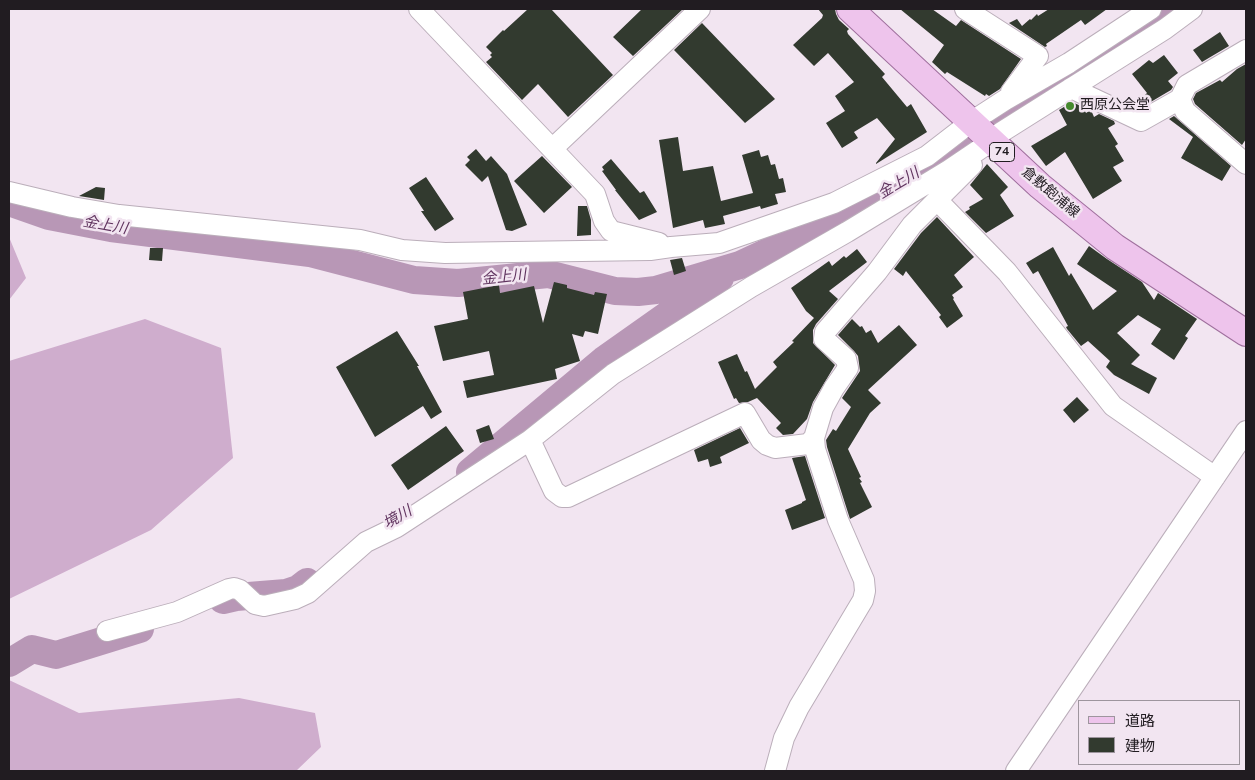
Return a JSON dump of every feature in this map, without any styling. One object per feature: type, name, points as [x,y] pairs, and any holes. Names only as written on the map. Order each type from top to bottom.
[{"type":"main road","name":"倉敷飽浦線","points":[[850,9],[981,136],[1114,247],[1246,334]]},
{"type":"street","points":[[419,9],[595,194],[604,221],[611,231],[671,247]]},
{"type":"street","points":[[552,149],[700,9]]},
{"type":"street","points":[[108,631],[177,612],[229,588],[234,588],[255,604],[264,606],[295,599],[308,593],[366,542],[398,527],[530,440],[613,374],[751,287],[949,170],[981,136],[1038,56],[965,9]]},
{"type":"street","points":[[1005,100],[1069,63],[1151,9]]},
{"type":"street","points":[[9,192],[72,207],[119,215],[360,240],[402,250],[445,253],[650,250],[719,243],[834,203],[927,156],[981,136],[1071,88],[1165,29],[1192,9]]},
{"type":"street","points":[[1071,88],[1141,121],[1180,98],[1187,86],[1246,50]]},
{"type":"street","points":[[1180,98],[1184,111],[1246,164]]},
{"type":"street","points":[[775,771],[784,738],[798,708],[863,600],[865,591],[864,580],[838,520],[815,449],[814,438],[823,408],[848,368],[846,359],[824,339],[825,332],[877,272],[912,225],[981,156],[981,136]]},
{"type":"street","points":[[937,200],[1007,272],[1114,406],[1215,477]]},
{"type":"street","points":[[530,440],[554,491],[562,497],[568,497],[745,413],[767,445],[775,448],[808,444],[814,438]]},
{"type":"street","points":[[1016,771],[1246,431]]},
{"type":"shaded area","points":[[9,237],[26,278],[9,300]]},
{"type":"shaded area","points":[[145,319],[221,348],[233,458],[151,530],[9,599],[9,361]]},
{"type":"shaded area","points":[[9,680],[79,713],[239,698],[315,713],[321,747],[296,771],[9,771]]},
{"type":"building","points":[[528,9],[551,9],[613,75],[568,117],[538,84],[522,100],[486,62],[492,57],[490,55],[492,53],[486,47]]},
{"type":"building","points":[[642,9],[683,9],[633,56],[613,37]]},
{"type":"building","points":[[818,9],[835,9],[839,20],[849,29],[847,31],[848,34],[885,74],[882,77],[907,107],[911,104],[927,132],[876,164],[895,139],[877,118],[854,132],[858,138],[842,148],[826,123],[845,111],[835,96],[854,82],[828,53],[814,66],[793,45],[822,18],[823,15]]},
{"type":"building","points":[[900,9],[932,9],[956,26],[961,20],[1021,59],[1000,89],[989,96],[986,94],[985,96],[947,72],[945,74],[932,62],[944,45]]},
{"type":"building","points":[[1049,9],[1107,9],[1085,25],[1081,20],[1046,44],[1047,46],[1045,47],[1009,23],[1017,19],[1022,26],[1037,14],[1038,16]]},
{"type":"building","points":[[702,23],[775,99],[745,123],[674,50]]},
{"type":"building","points":[[1220,32],[1229,46],[1202,62],[1193,50]]},
{"type":"building","points":[[1164,55],[1178,73],[1168,81],[1173,87],[1171,90],[1149,103],[1144,96],[1147,93],[1132,74],[1149,60],[1153,63]]},
{"type":"building","points":[[1246,64],[1246,139],[1242,145],[1195,104],[1193,99],[1196,93],[1220,80],[1222,82]]},
{"type":"building","points":[[1072,102],[1083,107],[1086,113],[1091,110],[1094,117],[1099,114],[1114,121],[1115,124],[1108,128],[1118,144],[1115,146],[1124,161],[1113,167],[1122,181],[1093,199],[1065,152],[1046,166],[1031,146],[1067,125],[1059,110]]},
{"type":"building","points":[[1174,116],[1231,166],[1222,181],[1181,158],[1193,137],[1169,119]]},
{"type":"building","points":[[678,137],[683,171],[713,166],[721,201],[753,193],[742,155],[759,150],[761,157],[768,155],[771,165],[775,164],[779,179],[783,178],[786,192],[775,194],[778,204],[761,209],[760,206],[723,216],[725,224],[705,228],[703,220],[673,228],[659,140]]},
{"type":"building","points":[[476,149],[486,161],[491,156],[507,174],[527,225],[512,231],[506,230],[488,176],[482,182],[465,165],[470,160],[467,157]]},
{"type":"building","points":[[542,156],[572,187],[544,213],[514,181]]},
{"type":"building","points":[[611,159],[640,193],[644,191],[657,212],[639,220],[602,171],[604,170],[602,167]]},
{"type":"building","points":[[987,164],[1008,187],[1000,195],[1014,216],[986,233],[965,212],[970,209],[969,207],[983,199],[970,185]]},
{"type":"building","points":[[426,177],[454,219],[435,231],[421,211],[424,211],[409,188]]},
{"type":"building","points":[[96,187],[105,188],[104,200],[79,196]]},
{"type":"building","points":[[578,206],[587,206],[591,220],[591,235],[577,236]]},
{"type":"building","points":[[937,217],[974,257],[954,275],[963,287],[952,295],[963,316],[947,328],[939,317],[941,315],[906,271],[903,276],[894,269],[921,233]]},
{"type":"building","points":[[1089,246],[1142,282],[1154,300],[1158,293],[1197,319],[1185,336],[1188,338],[1174,360],[1151,344],[1161,329],[1138,315],[1117,333],[1140,355],[1131,364],[1157,378],[1149,394],[1114,375],[1106,367],[1110,361],[1088,341],[1081,346],[1067,329],[1066,327],[1068,326],[1038,271],[1033,274],[1026,263],[1053,247],[1069,276],[1071,273],[1093,310],[1117,291],[1077,264]]},
{"type":"building","points":[[150,248],[163,248],[162,261],[149,260]]},
{"type":"building","points":[[857,249],[867,262],[829,291],[838,299],[813,330],[813,343],[835,365],[813,402],[807,419],[793,434],[783,435],[776,428],[781,423],[757,398],[739,403],[736,398],[734,399],[718,362],[737,354],[755,389],[777,367],[773,362],[794,342],[792,341],[814,318],[806,311],[791,288],[829,261],[832,266],[844,256],[846,258]]},
{"type":"building","points":[[682,258],[686,271],[674,275],[670,260]]},
{"type":"building","points":[[554,282],[567,285],[567,288],[594,295],[595,292],[607,294],[598,334],[585,331],[583,337],[572,334],[580,361],[555,369],[557,379],[467,398],[463,381],[494,375],[489,351],[443,361],[434,326],[468,319],[463,292],[499,285],[500,293],[534,286],[543,323]]},
{"type":"building","points":[[852,319],[860,327],[862,326],[866,333],[871,330],[878,343],[899,325],[917,345],[868,390],[881,403],[870,413],[848,449],[861,477],[859,478],[862,482],[860,483],[872,507],[850,519],[826,440],[833,429],[836,431],[851,407],[842,398],[860,371],[858,356],[838,335]]},
{"type":"building","points":[[397,331],[419,366],[417,366],[442,412],[431,419],[423,406],[375,437],[336,367]]},
{"type":"building","points":[[1077,397],[1089,410],[1074,423],[1063,410]]},
{"type":"building","points":[[489,425],[494,439],[480,443],[476,430]]},
{"type":"building","points":[[446,426],[464,451],[408,490],[391,465]]},
{"type":"building","points":[[740,428],[749,443],[720,457],[722,463],[710,467],[708,459],[698,462],[694,450]]},
{"type":"building","points":[[805,456],[825,518],[792,530],[785,510],[806,500],[792,458]]},
{"type":"waterway","name":"金上川","points":[[993,121],[1078,71],[1171,9]]},
{"type":"waterway","name":"金上川","points":[[9,202],[49,216],[111,228],[310,253],[414,280],[458,283],[548,274],[615,291],[638,292],[656,290],[740,265],[839,219],[938,161],[969,138]]},
{"type":"waterway","name":"境川","points":[[470,472],[604,360],[720,278]]},
{"type":"waterway","name":"境川","points":[[223,600],[236,597],[286,593],[298,589],[307,582]]},
{"type":"waterway","name":"境川","points":[[9,663],[32,649],[56,655],[140,629]]},
{"type":"place","name":"西原公会堂","points":[[1070,106]]}]
